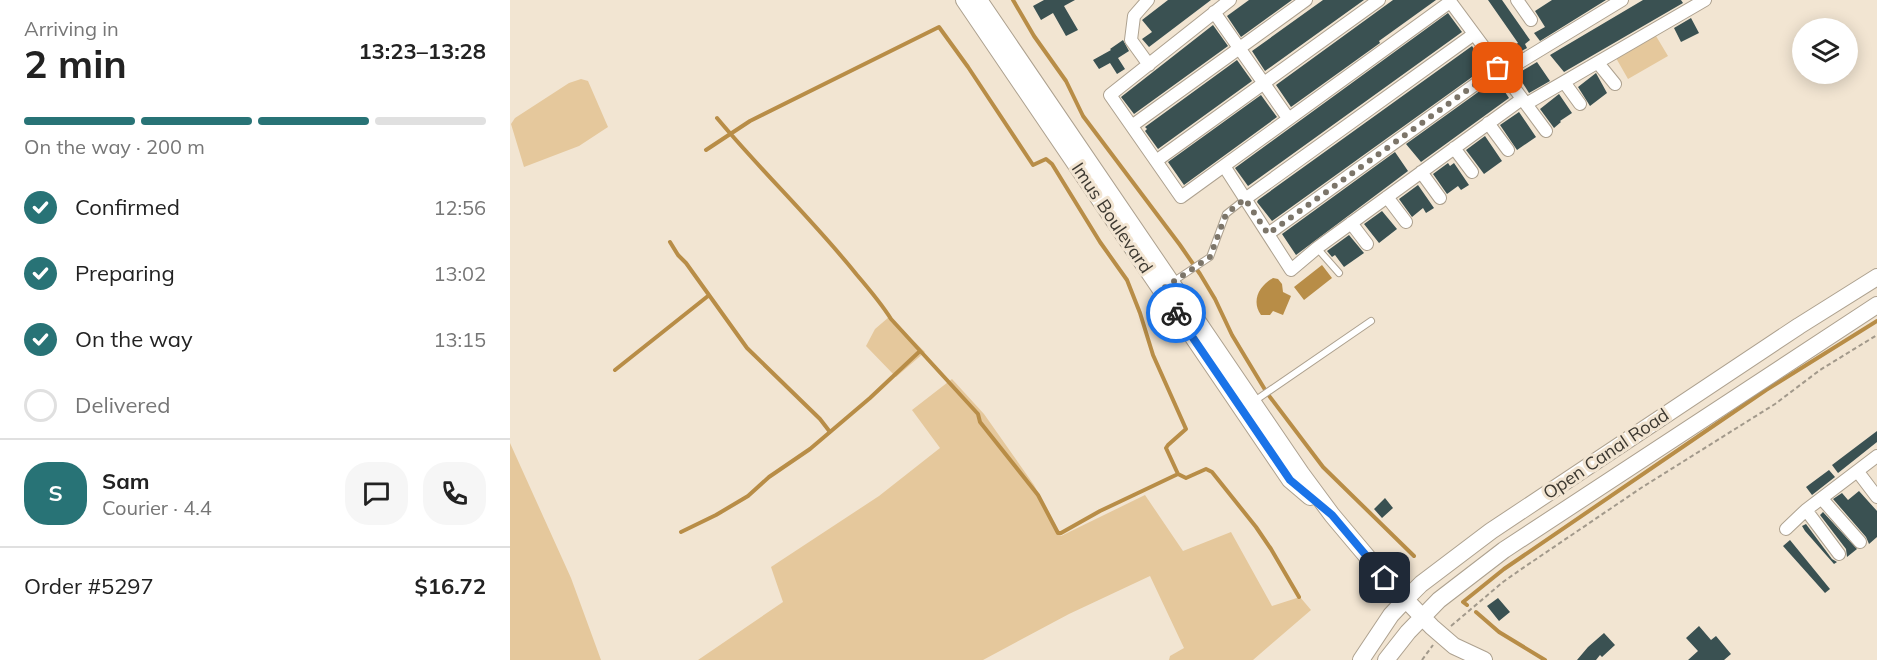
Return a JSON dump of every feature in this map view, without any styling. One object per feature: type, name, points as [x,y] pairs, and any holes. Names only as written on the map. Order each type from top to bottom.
[{"type":"main road","name":"Imus Boulevard","points":[[964,0],[1166,286],[1252,403],[1290,480],[1332,515],[1385,578],[1441,636],[1454,646],[1484,660]]},
{"type":"main road","name":"Imus Boulevard","points":[[979,0],[1166,286]]},
{"type":"main road","name":"Open Canal Road","points":[[1361,660],[1391,615],[1421,584],[1491,531],[1789,332],[1877,277]]},
{"type":"main road","name":"Open Canal Road","points":[[1386,660],[1422,616],[1459,583],[1504,550],[1877,305]]},
{"type":"street","points":[[1230,0],[1110,95],[1180,197],[1450,1],[1546,131]]},
{"type":"street","points":[[1132,125],[1306,0]]},
{"type":"street","points":[[1156,161],[1379,0]]},
{"type":"street","points":[[1516,0],[1531,20]]},
{"type":"street","points":[[1268,234],[1500,70],[1622,0]]},
{"type":"street","points":[[1224,166],[1291,270],[1317,248],[1488,123],[1598,63],[1705,0]]},
{"type":"street","points":[[1146,1],[1134,16],[1131,40],[1149,65]]},
{"type":"street","points":[[1214,12],[1288,118]]},
{"type":"street","points":[[1245,199],[1474,34]]},
{"type":"street","points":[[1598,63],[1615,84]]},
{"type":"street","points":[[1564,82],[1580,104]]},
{"type":"street","points":[[1488,123],[1509,150]]},
{"type":"street","points":[[1454,148],[1473,172]]},
{"type":"street","points":[[1421,172],[1440,198]]},
{"type":"street","points":[[1387,197],[1406,222]]},
{"type":"street","points":[[1352,223],[1367,244]]},
{"type":"street","points":[[1786,529],[1806,510],[1877,456]]},
{"type":"street","points":[[1858,472],[1877,497]]},
{"type":"street","points":[[1822,499],[1860,542]]},
{"type":"street","points":[[1806,510],[1839,554]]},
{"type":"lane","points":[[1166,286],[1210,257],[1226,214],[1245,199]]},
{"type":"lane","points":[[1317,248],[1339,273]]},
{"type":"lane","points":[[1252,403],[1371,321]]},
{"type":"path","points":[[1422,660],[1441,636],[1511,576],[1641,488],[1775,404],[1820,370],[1877,335]]},
{"type":"shaded area","points":[[1656,36],[1668,56],[1628,79],[1616,58]]},
{"type":"shaded area","points":[[581,79],[588,81],[608,127],[579,146],[524,167],[511,124],[515,118],[569,83]]},
{"type":"shaded area","points":[[1322,265],[1332,278],[1304,300],[1294,287]]},
{"type":"shaded area","points":[[1273,278],[1278,279],[1282,284],[1283,292],[1291,296],[1283,315],[1273,311],[1270,315],[1261,315],[1257,304],[1258,294]]},
{"type":"shaded area","points":[[889,317],[925,352],[896,377],[866,346],[875,329]]},
{"type":"shaded area","points":[[952,379],[984,414],[1034,485],[1061,536],[1145,495],[1183,551],[1231,532],[1272,606],[1300,597],[1311,610],[1253,660],[1169,660],[1170,656],[1184,648],[1150,576],[1069,614],[983,660],[698,660],[783,602],[771,567],[879,496],[940,448],[912,410]]},
{"type":"shaded area","points":[[510,443],[571,578],[601,660],[510,660]]},
{"type":"building","points":[[1044,0],[1075,0],[1064,6],[1078,30],[1066,36],[1053,13],[1041,20],[1033,6]]},
{"type":"building","points":[[1168,0],[1211,0],[1149,47],[1142,39],[1152,32],[1142,20]]},
{"type":"building","points":[[1249,0],[1292,0],[1241,37],[1227,16]]},
{"type":"building","points":[[1323,0],[1364,0],[1265,71],[1252,51]]},
{"type":"building","points":[[1393,0],[1436,0],[1291,107],[1276,85]]},
{"type":"building","points":[[1488,0],[1502,0],[1530,40],[1525,44],[1527,48],[1506,60],[1501,52],[1518,43]]},
{"type":"building","points":[[1552,0],[1606,0],[1540,41],[1534,33],[1545,27],[1535,11]]},
{"type":"building","points":[[1643,0],[1681,0],[1683,3],[1564,72],[1550,55]]},
{"type":"building","points":[[1448,13],[1462,32],[1248,186],[1235,168]]},
{"type":"building","points":[[1691,18],[1699,33],[1681,42],[1674,28]]},
{"type":"building","points":[[1213,25],[1228,46],[1134,114],[1121,97]]},
{"type":"building","points":[[1123,40],[1129,51],[1118,58],[1125,69],[1117,74],[1110,63],[1099,69],[1093,60]]},
{"type":"building","points":[[1472,46],[1486,67],[1272,221],[1257,202],[1258,200]]},
{"type":"building","points":[[1237,60],[1252,81],[1158,149],[1145,131],[1147,129],[1145,127]]},
{"type":"building","points":[[1537,62],[1550,81],[1529,93],[1517,74]]},
{"type":"building","points":[[1596,73],[1607,93],[1590,106],[1578,87]]},
{"type":"building","points":[[1495,80],[1509,98],[1421,162],[1406,144]]},
{"type":"building","points":[[1559,94],[1572,113],[1554,128],[1540,109]]},
{"type":"building","points":[[1261,95],[1277,117],[1184,185],[1168,162]]},
{"type":"building","points":[[1519,112],[1536,137],[1517,150],[1500,125]]},
{"type":"building","points":[[1485,136],[1502,161],[1484,174],[1466,150]]},
{"type":"building","points":[[1395,152],[1408,171],[1296,255],[1282,234]]},
{"type":"building","points":[[1448,163],[1450,166],[1454,163],[1469,185],[1461,190],[1458,186],[1447,194],[1433,174]]},
{"type":"building","points":[[1418,185],[1434,208],[1426,213],[1423,208],[1412,217],[1399,199]]},
{"type":"building","points":[[1382,211],[1397,229],[1379,243],[1364,224]]},
{"type":"building","points":[[1349,235],[1364,253],[1344,267],[1335,255],[1332,257],[1327,251]]},
{"type":"building","points":[[1877,431],[1877,442],[1838,473],[1832,465]]},
{"type":"building","points":[[1829,470],[1835,477],[1812,495],[1806,487]]},
{"type":"building","points":[[1859,491],[1877,511],[1877,537],[1869,544],[1866,537],[1833,499],[1842,493],[1848,500]]},
{"type":"building","points":[[1385,498],[1393,508],[1382,518],[1374,509]]},
{"type":"building","points":[[1823,512],[1857,549],[1847,557],[1846,549],[1820,515]]},
{"type":"building","points":[[1806,524],[1832,559],[1837,562],[1834,564],[1805,531],[1802,526]]},
{"type":"building","points":[[1790,540],[1830,589],[1825,593],[1783,546]]},
{"type":"building","points":[[1498,598],[1510,612],[1499,621],[1487,606]]},
{"type":"building","points":[[1699,626],[1711,640],[1716,636],[1731,654],[1724,660],[1688,660],[1698,651],[1686,638]]},
{"type":"building","points":[[1604,633],[1615,645],[1596,660],[1577,660],[1588,647]]},
{"type":"waterway","points":[[1013,0],[1034,36],[1066,81],[1083,116],[1200,274],[1232,335],[1267,393],[1323,467],[1414,556]]},
{"type":"waterway","points":[[706,150],[750,121],[939,27],[1033,165],[1046,159],[1052,164],[1100,242],[1127,280],[1153,355],[1186,429],[1166,448],[1178,474],[1186,478],[1206,469],[1212,472],[1256,527],[1299,597]]},
{"type":"waterway","points":[[717,118],[840,255],[875,296],[891,319],[978,414],[980,422],[1038,495],[1058,533],[1178,474]]},
{"type":"waterway","points":[[670,242],[747,348],[820,419],[830,432]]},
{"type":"waterway","points":[[615,370],[708,296]]},
{"type":"waterway","points":[[1467,605],[1463,602],[1504,569],[1766,390],[1877,321]]},
{"type":"waterway","points":[[681,532],[748,496],[769,477],[810,449],[870,398],[920,351]]},
{"type":"waterway","points":[[1476,612],[1499,632],[1545,660]]},
{"type":"way so far","points":[[1176,313],[1161,290],[1210,257],[1226,214],[1231,209],[1245,199],[1268,234],[1498,68]]},
{"type":"route","points":[[1176,313],[1290,480],[1332,515],[1385,578]]}]
